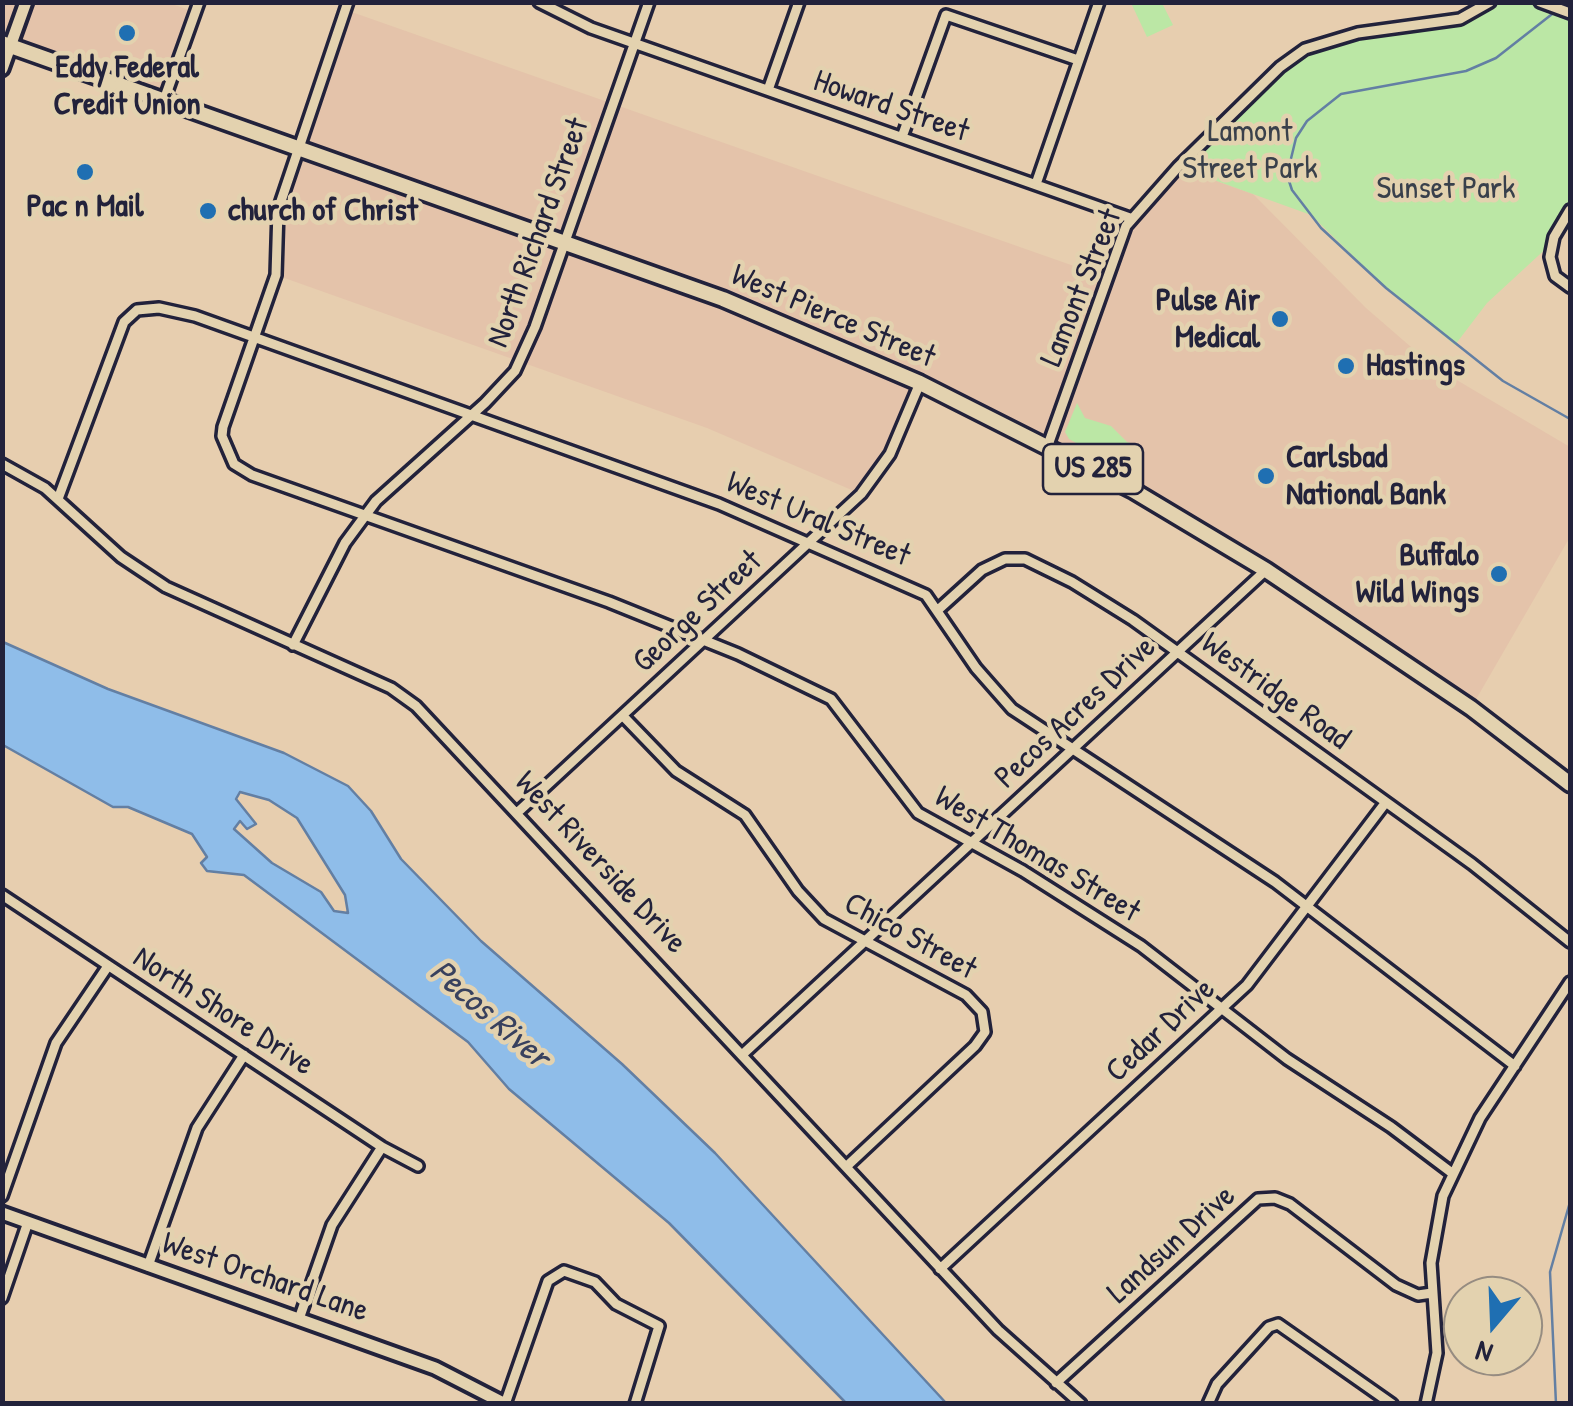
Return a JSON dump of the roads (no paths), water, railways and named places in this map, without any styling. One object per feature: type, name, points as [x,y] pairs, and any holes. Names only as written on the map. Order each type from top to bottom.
[{"type":"highway","name":"West Pierce Street","points":[[7,44],[723,299],[920,383],[1048,445],[1266,570],[1457,698],[1570,784]]},
{"type":"street","points":[[2,70],[7,44],[26,2]]},
{"type":"street","points":[[164,100],[198,2]]},
{"type":"street","points":[[255,338],[276,275],[278,210],[348,2]]},
{"type":"street","name":"Howard Street","points":[[539,2],[555,14],[634,43],[1130,218]]},
{"type":"street","name":"North Richard Street","points":[[293,645],[346,543],[366,514],[471,416],[521,360],[649,2]]},
{"type":"street","points":[[768,90],[799,2]]},
{"type":"street","points":[[1036,184],[1099,2]]},
{"type":"street","name":"Lamont Street","points":[[1048,445],[1130,218],[1294,56],[1341,36],[1460,18],[1490,2]]},
{"type":"street","points":[[1545,4],[1570,13]]},
{"type":"street","points":[[902,138],[946,14],[1078,60]]},
{"type":"street","points":[[1570,210],[1554,236],[1550,258],[1554,276],[1570,287]]},
{"type":"street","name":"West Ural Street","points":[[58,499],[124,322],[132,312],[170,309],[719,504],[903,582],[939,609],[1002,700],[1308,908],[1515,1066]]},
{"type":"street","name":"West Thomas Street","points":[[255,338],[222,436],[234,464],[259,477],[704,640],[831,699],[910,806],[1052,888],[1452,1173]]},
{"type":"street","name":"George Street","points":[[518,812],[876,477],[920,383]]},
{"type":"street","name":"West Riverside Drive","points":[[2,464],[34,480],[132,566],[190,600],[403,695],[518,812],[940,1269],[1081,1404]]},
{"type":"street","name":"Westridge Road","points":[[939,609],[982,570],[1019,558],[1111,604],[1386,802],[1570,942]]},
{"type":"street","name":"Pecos Acres Drive","points":[[743,1054],[1266,570]]},
{"type":"street","name":"Chico Street","points":[[623,716],[676,772],[746,815],[811,907],[865,942],[974,1001],[986,1027],[975,1046],[847,1166]]},
{"type":"street","name":"Cedar Drive","points":[[940,1269],[1224,1008],[1308,908],[1386,802]]},
{"type":"street","name":"North Shore Drive","points":[[2,895],[382,1147],[418,1166]]},
{"type":"street","points":[[2,1196],[56,1043],[108,966]]},
{"type":"street","points":[[1426,1404],[1437,1354],[1432,1293],[1434,1234],[1452,1173],[1480,1118],[1570,982]]},
{"type":"street","points":[[148,1266],[197,1128],[244,1055]]},
{"type":"street","points":[[299,1319],[332,1226],[382,1147]]},
{"type":"street","name":"Landsun Drive","points":[[1056,1382],[1258,1199],[1282,1200],[1396,1285],[1418,1294],[1432,1293]]},
{"type":"street","name":"West Orchard Lane","points":[[2,1214],[436,1368],[505,1404]]},
{"type":"street","points":[[2,1298],[28,1222]]},
{"type":"street","points":[[505,1404],[548,1280],[564,1271],[594,1282],[616,1304],[658,1326],[635,1404]]},
{"type":"street","points":[[1208,1404],[1218,1384],[1268,1327],[1278,1324],[1392,1404]]},
{"type":"water","name":"Pecos River","points":[[3,642],[108,689],[284,753],[348,786],[371,811],[401,859],[481,941],[622,1064],[715,1153],[946,1403],[846,1403],[669,1223],[509,1089],[468,1042],[244,875],[207,871],[201,863],[207,857],[192,834],[128,807],[113,807],[3,745]],"holes":[[[240,792],[269,800],[297,818],[345,895],[348,913],[334,911],[321,892],[272,863],[234,829],[240,821],[247,829],[256,824],[236,799]]]},
{"type":"waterway","points":[[1556,11],[1496,58],[1466,71],[1341,94],[1307,121],[1296,138],[1287,175],[1292,190],[1321,228],[1386,288],[1503,381],[1570,419]]},
{"type":"waterway","points":[[1556,1404],[1550,1272],[1570,1202]]},
{"type":"place","name":"Eddy Federal Credit Union","points":[[127,33]]},
{"type":"place","name":"Pac n Mail","points":[[85,172]]},
{"type":"place","name":"church of Christ","points":[[208,211]]},
{"type":"place","name":"Pulse Air Medical","points":[[1280,319]]},
{"type":"place","name":"Hastings","points":[[1346,366]]},
{"type":"place","name":"Carlsbad National Bank","points":[[1266,476]]},
{"type":"place","name":"Buffalo Wild Wings","points":[[1499,574]]},
{"type":"park label","name":"Lamont Street Park","points":[[1250,150]]},
{"type":"park label","name":"Sunset Park","points":[[1446,189]]}]
